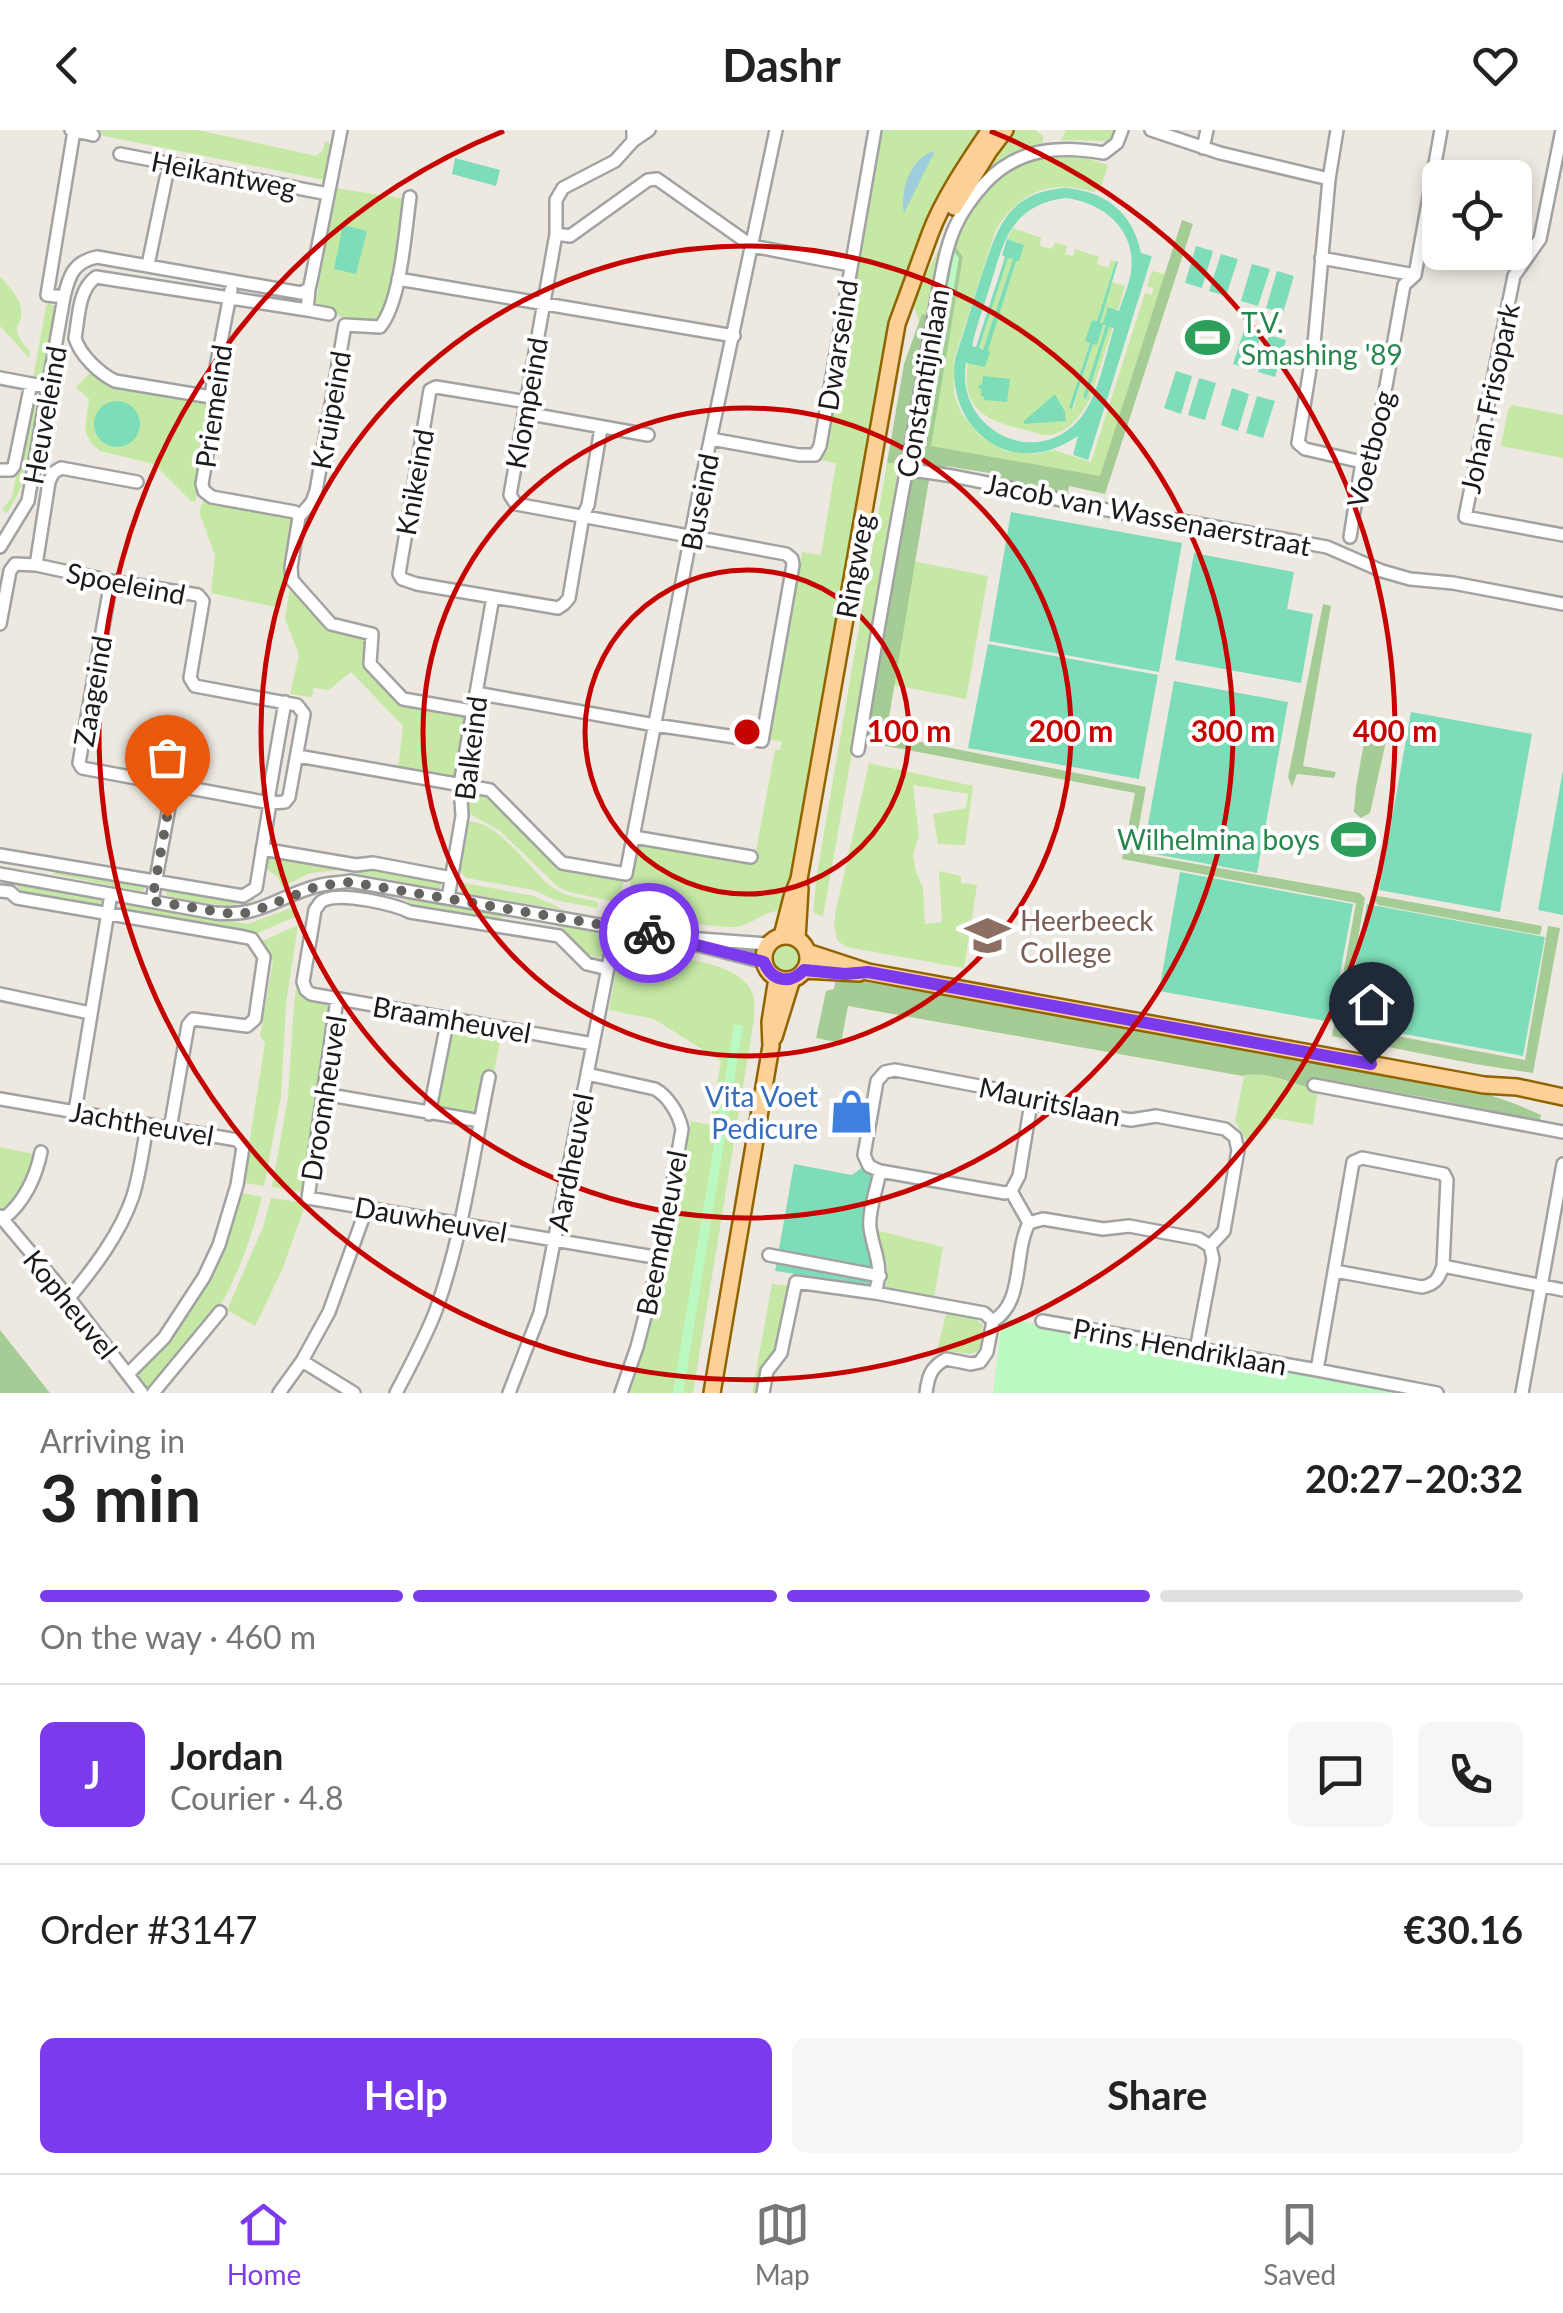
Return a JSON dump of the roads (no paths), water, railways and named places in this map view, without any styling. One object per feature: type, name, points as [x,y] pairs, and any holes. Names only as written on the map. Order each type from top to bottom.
[{"type":"main road","name":"Ringweg","points":[[788,943],[801,898],[799,879],[897,324],[931,232],[957,181],[990,130]]},
{"type":"main road","name":"Ringweg","points":[[923,258],[1005,130]]},
{"type":"main road","points":[[712,1393],[771,1046],[791,976],[807,963],[788,943]]},
{"type":"main road","points":[[868,972],[770,974],[764,954],[788,943],[868,972],[1563,1097]]},
{"type":"main road","points":[[1484,1085],[1563,1106]]},
{"type":"street","points":[[64,298],[47,294],[72,130],[92,135]]},
{"type":"street","points":[[307,310],[340,130]]},
{"type":"street","name":"Klompeind","points":[[582,516],[516,504],[510,495],[556,234],[556,200],[562,188],[615,161],[633,136],[648,130]]},
{"type":"street","name":"Buseind","points":[[460,784],[490,790],[562,863],[626,874],[776,130]]},
{"type":"street","name":"Dwarseind","points":[[712,438],[799,455],[815,455],[820,446],[875,130]]},
{"type":"street","name":"Constantijnlaan","points":[[858,750],[944,265],[956,226],[984,184],[1018,158],[1052,149],[1104,152],[1117,144],[1122,130]]},
{"type":"street","points":[[1151,130],[1203,148],[1329,179]]},
{"type":"street","points":[[1203,148],[1207,130]]},
{"type":"street","points":[[1337,130],[1314,344],[1298,443],[1304,449],[1362,462]]},
{"type":"street","name":"Voetboog","points":[[1350,537],[1362,462],[1374,453],[1404,286],[1415,275],[1441,130]]},
{"type":"street","name":"Johan Frisopark","points":[[1562,130],[1540,239],[1514,276],[1465,517],[1563,535]]},
{"type":"street","name":"Heikantweg","points":[[120,154],[329,189]]},
{"type":"street","points":[[166,178],[148,265],[291,292],[308,289]]},
{"type":"street","points":[[556,234],[570,236],[648,180],[657,179],[752,246],[850,265]]},
{"type":"street","points":[[410,197],[398,279],[734,336]]},
{"type":"street","name":"Heuveleind","points":[[0,547],[28,502],[69,276],[75,266],[97,257],[148,265]]},
{"type":"street","points":[[1321,258],[1415,275]]},
{"type":"street","points":[[211,398],[106,377],[76,344],[84,289],[96,277],[329,314]]},
{"type":"street","name":"Kruipeind","points":[[298,517],[316,491],[345,325],[380,327],[389,316],[398,279]]},
{"type":"street","name":"Priemeind","points":[[232,280],[211,398],[215,406],[202,484],[212,496],[296,512],[298,517]]},
{"type":"street","points":[[0,378],[48,387]]},
{"type":"street","points":[[0,470],[14,466],[31,384]]},
{"type":"street","name":"Knikeind","points":[[493,598],[417,584],[399,574],[430,390],[436,387],[526,408]]},
{"type":"street","points":[[526,408],[601,428],[648,435]]},
{"type":"street","points":[[493,598],[558,608],[569,598],[601,428]]},
{"type":"street","points":[[0,624],[10,571],[15,564],[36,565],[53,473],[61,468],[137,482]]},
{"type":"street","name":"Jacob van Wassenaerstraat","points":[[906,470],[1327,548],[1410,579],[1563,604]]},
{"type":"street","points":[[476,693],[762,742],[792,559],[786,554],[582,516]]},
{"type":"street","points":[[298,517],[292,580],[331,624],[372,634],[370,664],[403,699],[472,711]]},
{"type":"street","name":"Spoeleind","points":[[36,565],[198,595],[203,601],[190,678],[195,686],[291,704]]},
{"type":"street","name":"Zaageind","points":[[111,581],[79,763],[82,768],[173,785]]},
{"type":"street","name":"Balkeind","points":[[448,898],[462,816],[460,784],[493,598]]},
{"type":"street","points":[[0,855],[50,865],[58,864],[155,880],[244,896],[256,888],[270,803],[269,794],[291,704],[304,714],[289,797],[285,802],[270,803],[173,785],[155,880],[152,901]]},
{"type":"street","points":[[298,756],[460,784]]},
{"type":"street","points":[[634,837],[752,856]]},
{"type":"street","points":[[262,849],[452,878]]},
{"type":"street","points":[[0,874],[238,915],[318,886],[350,882],[616,927],[764,962]]},
{"type":"street","points":[[0,891],[17,898],[252,940],[264,957],[255,1020],[247,1026],[193,1019],[188,1024],[170,1129]]},
{"type":"street","points":[[75,1111],[112,894]]},
{"type":"street","name":"Braamheuvel","points":[[593,1044],[311,994],[302,982],[315,910],[321,901],[331,897],[558,936],[586,964],[608,968]]},
{"type":"street","name":"Aardheuvel","points":[[509,1393],[540,1312],[616,927]]},
{"type":"street","points":[[667,937],[788,943]]},
{"type":"street","points":[[0,994],[90,1013]]},
{"type":"street","name":"Droomheuvel","points":[[308,1198],[338,999]]},
{"type":"street","points":[[429,1114],[448,1018]]},
{"type":"street","name":"Mauritslaan","points":[[880,1171],[869,1166],[864,1155],[878,1081],[886,1072],[895,1070],[995,1088],[1008,1098],[1031,1103],[1131,1120],[1156,1116],[1226,1129],[1235,1137],[1238,1150],[1224,1231],[1210,1246],[1213,1259],[1196,1350]]},
{"type":"street","name":"Beemdheuvel","points":[[587,1074],[655,1088],[680,1118],[682,1129],[660,1258],[637,1347],[620,1393]]},
{"type":"street","points":[[396,1393],[435,1312],[451,1261],[490,1077]]},
{"type":"street","points":[[1314,1085],[1563,1132]]},
{"type":"street","points":[[324,1094],[480,1121]]},
{"type":"street","name":"Jachtheuvel","points":[[0,1099],[237,1140],[243,1147],[237,1185],[219,1246],[204,1278],[164,1338],[128,1374]]},
{"type":"street","points":[[875,1293],[880,1276],[870,1224],[880,1171],[1004,1193],[1011,1190],[1019,1176],[1031,1103]]},
{"type":"street","points":[[69,1298],[93,1269],[125,1216],[134,1194],[147,1125]]},
{"type":"street","points":[[1,1217],[20,1201],[33,1180],[41,1152]]},
{"type":"street","points":[[1318,1370],[1335,1271],[1354,1162],[1362,1158],[1444,1174],[1447,1180],[1443,1266],[1432,1285],[1422,1287],[1335,1271]]},
{"type":"street","points":[[1522,1393],[1563,1164]]},
{"type":"street","points":[[926,1393],[934,1366],[946,1359],[980,1362],[998,1318],[1012,1301],[1028,1223],[1011,1190]]},
{"type":"street","name":"Dauwheuvel","points":[[308,1198],[660,1258]]},
{"type":"street","points":[[279,1393],[329,1312],[367,1207]]},
{"type":"street","name":"Kopheuvel","points":[[1,1217],[142,1393]]},
{"type":"street","points":[[1028,1223],[1043,1219],[1103,1230],[1130,1226],[1199,1240],[1210,1246]]},
{"type":"street","points":[[769,1255],[880,1276]]},
{"type":"street","points":[[1443,1266],[1563,1290]]},
{"type":"street","points":[[764,1393],[767,1370],[781,1354],[796,1282],[875,1293],[998,1318]]},
{"type":"street","points":[[152,1393],[220,1312]]},
{"type":"street","name":"Prins Hendriklaan","points":[[1042,1322],[1436,1393]]},
{"type":"street","points":[[302,1361],[354,1393]]},
{"type":"water","points":[[935,151],[904,213],[903,195],[913,167]]},
{"type":"place","name":"T.V. Smashing '89","points":[[1208,338]]},
{"type":"place","name":"Wilhelmina boys","points":[[1353,839]]},
{"type":"place","name":"Heerbeeck College","points":[[987,936]]},
{"type":"place","name":"Vita Voet Pedicure","points":[[851,1112]]}]
